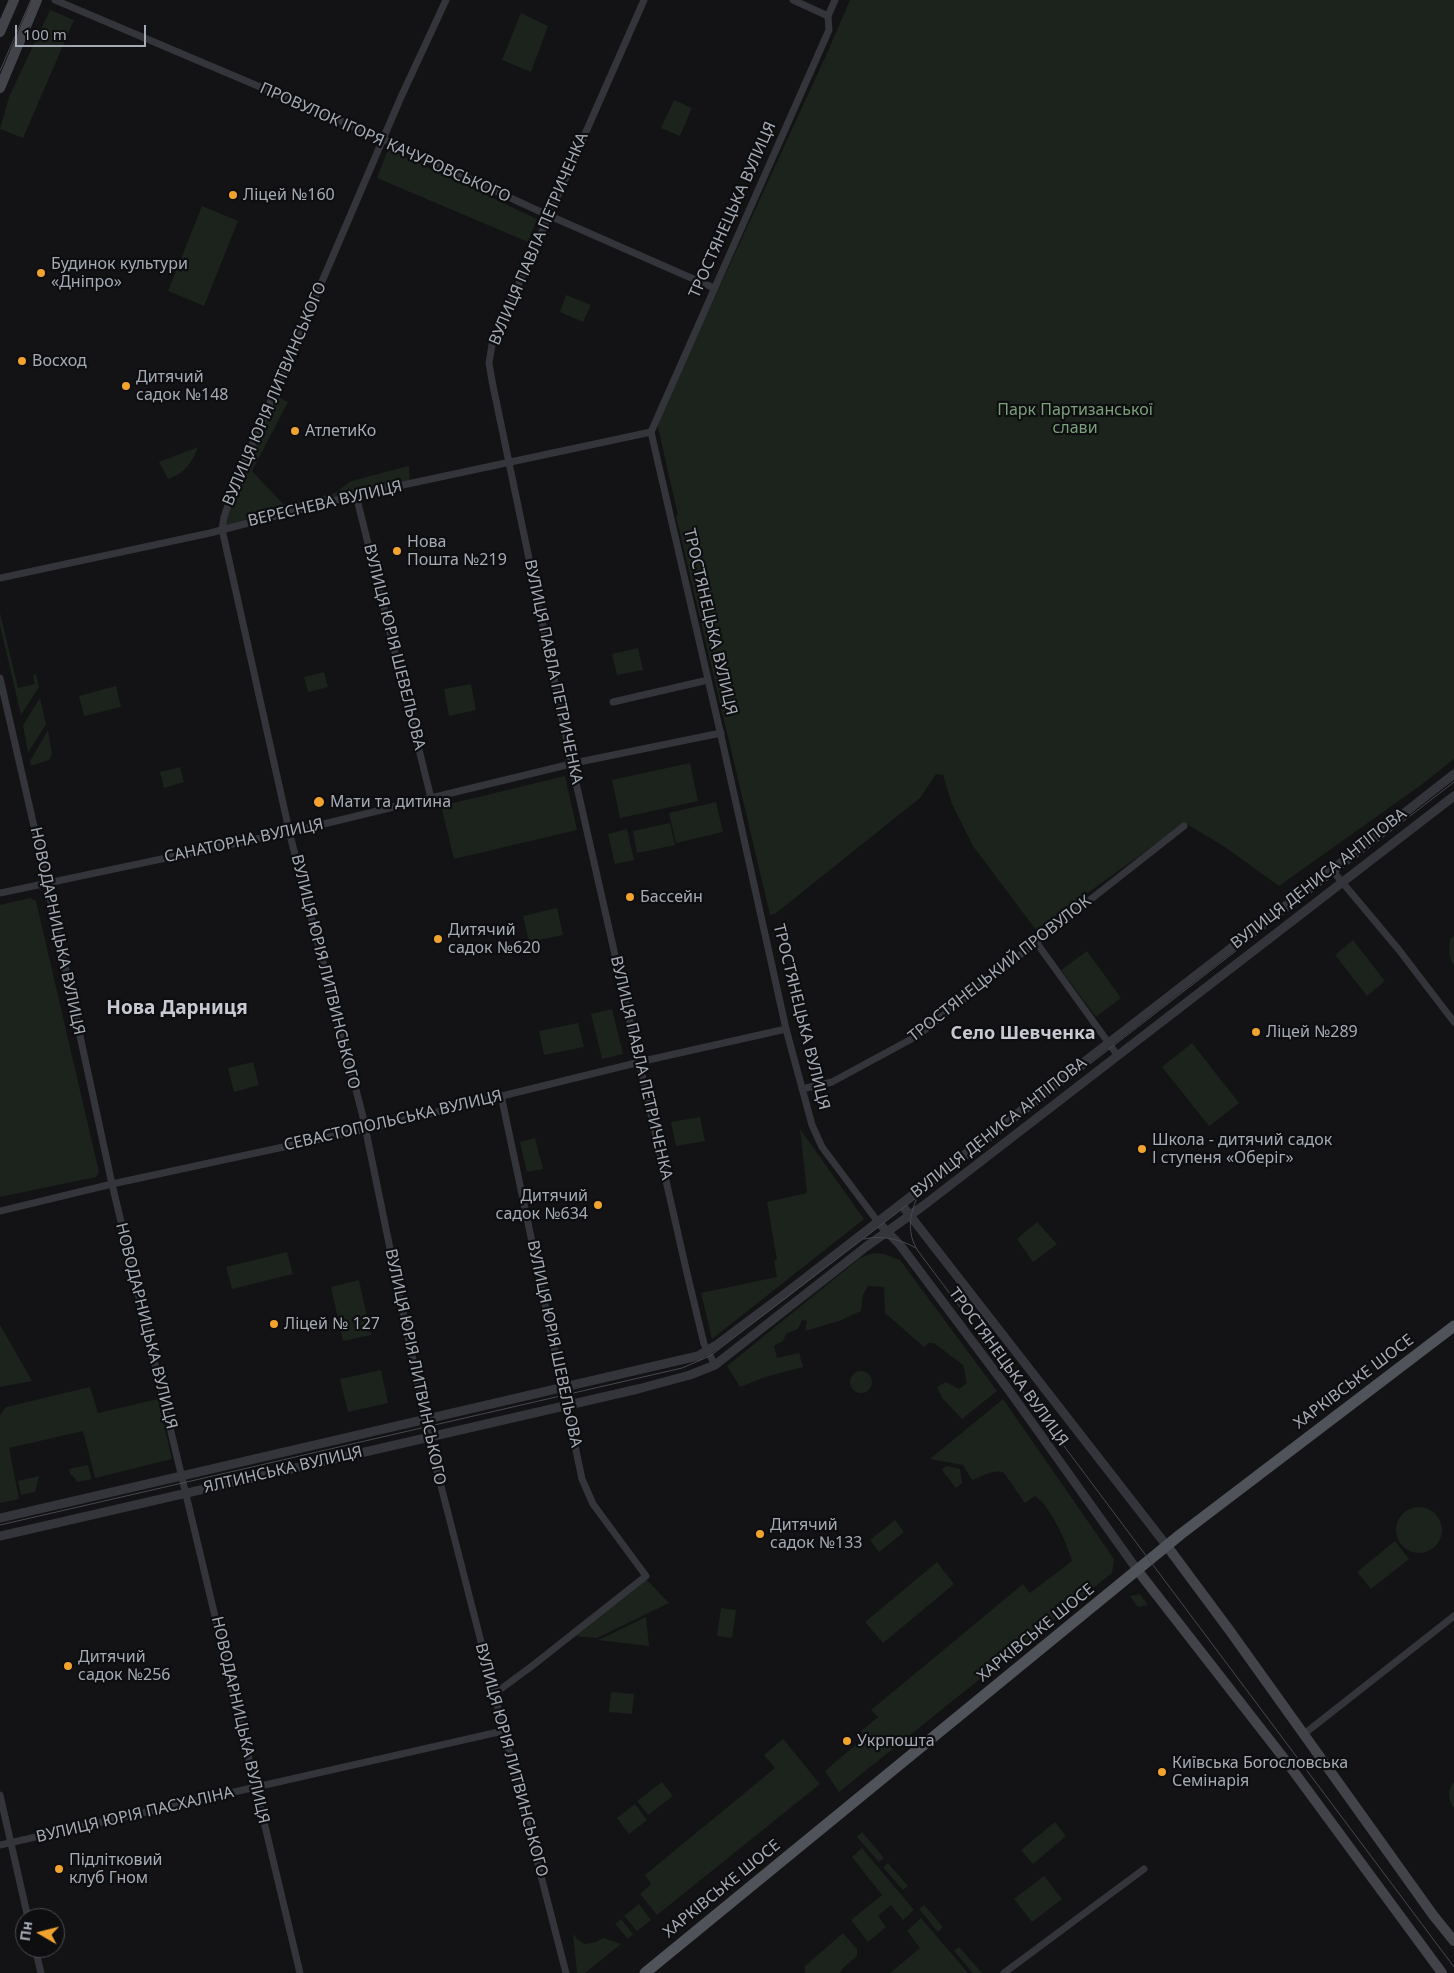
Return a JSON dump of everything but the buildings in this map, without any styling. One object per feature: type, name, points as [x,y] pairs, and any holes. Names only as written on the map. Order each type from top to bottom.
[{"type":"main road","points":[[0,32],[14,0]]},
{"type":"main road","points":[[0,88],[37,0]]},
{"type":"main road","name":"ХАРКІВСЬКЕ ШОСЕ","points":[[645,1973],[1223,1501],[1454,1326]]},
{"type":"main road","name":"ТРОСТЯНЕЦЬКА ВУЛИЦЯ","points":[[1167,1546],[1433,1915],[1454,1941]]},
{"type":"main road","name":"ТРОСТЯНЕЦЬКА ВУЛИЦЯ","points":[[1138,1571],[1286,1761],[1442,1973]]},
{"type":"street","name":"ПРОВУЛОК ІГОРЯ КАЧУРОВСЬКОГО","points":[[55,0],[383,139],[714,288]]},
{"type":"street","name":"ВУЛИЦЯ ЮРІЯ ЛИТВИНСЬКОГО","points":[[446,0],[383,139],[234,487],[222,528],[289,832],[365,1129],[425,1420],[566,1973]]},
{"type":"street","name":"ВУЛИЦЯ ПАВЛА ПЕТРИЧЕНКА","points":[[644,0],[492,345],[489,363],[508,463],[572,764],[686,1269],[707,1351],[714,1365]]},
{"type":"street","points":[[793,0],[828,16]]},
{"type":"street","name":"ТРОСТЯНЕЦЬКА ВУЛИЦЯ","points":[[835,0],[828,16],[829,30],[651,432],[721,733],[786,1029],[812,1125],[822,1147],[878,1222],[900,1245],[1008,1389],[1138,1571]]},
{"type":"street","name":"ВЕРЕСНЕВА ВУЛИЦЯ","points":[[0,578],[210,533],[222,528],[356,495],[651,432]]},
{"type":"street","name":"ВУЛИЦЯ ЮРІЯ ШЕВЕЛЬОВА","points":[[356,495],[431,798]]},
{"type":"street","name":"НОВОДАРНИЦЬКА ВУЛИЦЯ","points":[[0,678],[47,883],[112,1184],[300,1973]]},
{"type":"street","points":[[613,702],[708,680]]},
{"type":"street","name":"САНАТОРНА ВУЛИЦЯ","points":[[0,893],[289,832],[572,764],[721,733]]},
{"type":"street","name":"ВУЛИЦЯ ДЕНИСА АНТІПОВА","points":[[563,1388],[692,1358],[707,1351],[878,1222],[1454,774]]},
{"type":"street","name":"ВУЛИЦЯ ДЕНИСА АНТІПОВА","points":[[567,1405],[690,1375],[714,1365],[1454,796]]},
{"type":"street","name":"ТРОСТЯНЕЦЬКИЙ ПРОВУЛОК","points":[[802,1089],[832,1082],[917,1036],[1184,826]]},
{"type":"street","points":[[1332,870],[1399,950],[1454,1022]]},
{"type":"street","points":[[1036,942],[1118,1056]]},
{"type":"street","name":"СЕВАСТОПОЛЬСЬКА ВУЛИЦЯ","points":[[0,1211],[112,1184],[365,1129],[639,1062],[786,1029]]},
{"type":"street","name":"ВУЛИЦЯ ЮРІЯ ШЕВЕЛЬОВА","points":[[494,1694],[646,1576],[593,1504],[582,1479],[501,1095]]},
{"type":"street","name":"ТРОСТЯНЕЦЬКА ВУЛИЦЯ","points":[[901,1204],[1167,1546]]},
{"type":"street","name":"ЯЛТИНСЬКА ВУЛИЦЯ","points":[[0,1518],[563,1388]]},
{"type":"street","name":"ЯЛТИНСЬКА ВУЛИЦЯ","points":[[0,1536],[567,1405]]},
{"type":"street","points":[[1304,1734],[1454,1616]]},
{"type":"street","name":"ВУЛИЦЯ ЮРІЯ ПАСХАЛІНА","points":[[0,1845],[503,1731]]},
{"type":"street","points":[[0,1795],[26,1908]]},
{"type":"street","points":[[1004,1973],[1144,1869]]},
{"type":"street","points":[[37,1958],[41,1973]]},
{"type":"green space","name":"Парк Партизанської слави","points":[[850,0],[1454,0],[1454,759],[1421,785],[1279,886],[1225,847],[1185,823],[1036,930],[973,846],[952,804],[943,775],[936,774],[920,798],[775,914],[770,915],[676,516],[678,515],[657,423]]},
{"type":"green space","points":[[50,10],[74,20],[23,138],[0,129],[9,97]]},
{"type":"green space","points":[[521,13],[548,26],[531,72],[502,60]]},
{"type":"green space","points":[[674,100],[692,108],[680,136],[661,128]]},
{"type":"green space","points":[[388,149],[537,219],[528,242],[377,178]]},
{"type":"green space","points":[[202,206],[238,221],[204,306],[168,291]]},
{"type":"green space","points":[[566,295],[591,305],[583,322],[560,312]]},
{"type":"green space","points":[[273,394],[288,402],[252,471],[284,505],[335,493],[351,481],[409,466],[410,484],[222,529],[234,487]]},
{"type":"green space","points":[[198,447],[187,467],[179,474],[168,479],[159,462]]},
{"type":"green space","points":[[0,613],[18,688],[35,684],[33,675],[36,674],[39,687],[21,715],[0,625]]},
{"type":"green space","points":[[638,648],[643,670],[617,675],[612,654]]},
{"type":"green space","points":[[324,672],[328,687],[308,692],[304,677]]},
{"type":"green space","points":[[471,684],[476,710],[449,716],[444,689]]},
{"type":"green space","points":[[116,686],[121,707],[84,716],[79,696]]},
{"type":"green space","points":[[40,698],[46,724],[28,753],[23,725]]},
{"type":"green space","points":[[48,730],[52,754],[49,760],[31,766],[30,761]]},
{"type":"green space","points":[[690,763],[698,801],[620,818],[612,780]]},
{"type":"green space","points":[[180,767],[184,782],[164,788],[160,772]]},
{"type":"green space","points":[[565,776],[577,830],[454,859],[441,806]]},
{"type":"green space","points":[[716,802],[723,832],[676,843],[669,813]]},
{"type":"green space","points":[[670,823],[675,845],[637,853],[633,831]]},
{"type":"green space","points":[[627,829],[634,860],[615,864],[608,834]]},
{"type":"green space","points":[[30,898],[36,901],[99,1172],[96,1177],[0,1197],[0,905]]},
{"type":"green space","points":[[557,908],[563,935],[529,942],[523,916]]},
{"type":"green space","points":[[1454,936],[1454,966],[1449,949],[1450,939]]},
{"type":"green space","points":[[1353,940],[1385,981],[1367,996],[1335,955]]},
{"type":"green space","points":[[1087,951],[1121,998],[1096,1017],[1061,970]]},
{"type":"green space","points":[[612,1009],[623,1054],[602,1059],[591,1014]]},
{"type":"green space","points":[[578,1023],[584,1047],[544,1055],[539,1031]]},
{"type":"green space","points":[[1192,1043],[1239,1103],[1209,1126],[1162,1067]]},
{"type":"green space","points":[[253,1062],[259,1085],[234,1092],[228,1068]]},
{"type":"green space","points":[[700,1117],[705,1141],[676,1146],[671,1122]]},
{"type":"green space","points":[[800,1129],[864,1219],[712,1339],[701,1293],[777,1277],[774,1261],[777,1260],[767,1202],[807,1193]]},
{"type":"green space","points":[[535,1138],[543,1169],[527,1172],[520,1142]]},
{"type":"green space","points":[[1037,1222],[1057,1244],[1033,1262],[1017,1239]]},
{"type":"green space","points":[[287,1252],[293,1274],[232,1289],[226,1267]]},
{"type":"green space","points":[[873,1253],[884,1254],[900,1260],[997,1391],[962,1419],[942,1398],[937,1387],[946,1382],[959,1389],[967,1383],[963,1365],[934,1343],[928,1343],[924,1347],[885,1313],[884,1287],[868,1286],[863,1295],[861,1311],[839,1321],[805,1331],[807,1321],[802,1320],[798,1329],[786,1334],[783,1341],[774,1346],[777,1358],[799,1353],[803,1367],[765,1377],[740,1387],[727,1366],[860,1258]]},
{"type":"green space","points":[[359,1280],[371,1335],[343,1341],[331,1287]]},
{"type":"green space","points":[[0,1325],[32,1381],[0,1387]]},
{"type":"green space","points":[[381,1370],[388,1403],[348,1412],[340,1379]]},
{"type":"green space","points":[[861,1371],[869,1374],[872,1382],[869,1390],[861,1393],[853,1390],[850,1382],[853,1374]]},
{"type":"green space","points":[[90,1387],[98,1413],[158,1399],[172,1459],[95,1478],[83,1431],[9,1448],[19,1499],[0,1503],[0,1415],[6,1407]]},
{"type":"green space","points":[[1003,1399],[1114,1559],[1112,1573],[839,1792],[825,1771],[865,1737],[861,1731],[878,1717],[871,1710],[1023,1584],[1030,1593],[1072,1561],[1062,1536],[1046,1507],[1035,1496],[1025,1503],[1004,1473],[992,1472],[972,1480],[963,1465],[930,1459]]},
{"type":"green space","points":[[88,1465],[92,1479],[77,1482],[70,1474],[69,1469]]},
{"type":"green space","points":[[946,1466],[960,1469],[962,1483],[956,1488],[942,1470]]},
{"type":"green space","points":[[39,1476],[35,1492],[21,1495],[18,1481]]},
{"type":"green space","points":[[1414,1507],[1424,1507],[1438,1517],[1442,1530],[1438,1543],[1432,1549],[1424,1553],[1414,1553],[1400,1543],[1396,1535],[1396,1525],[1406,1511]]},
{"type":"green space","points":[[895,1520],[904,1532],[879,1552],[870,1540]]},
{"type":"green space","points":[[1395,1541],[1409,1559],[1371,1589],[1357,1572]]},
{"type":"green space","points":[[937,1562],[954,1584],[883,1643],[865,1622]]},
{"type":"green space","points":[[646,1579],[669,1603],[597,1638],[575,1636]]},
{"type":"green space","points":[[1140,1594],[1148,1605],[1138,1607],[1130,1596]]},
{"type":"green space","points":[[721,1608],[736,1610],[732,1638],[717,1636]]},
{"type":"green space","points":[[646,1617],[649,1646],[598,1640],[603,1638]]},
{"type":"green space","points":[[611,1692],[634,1694],[632,1714],[609,1712]]},
{"type":"green space","points":[[783,1739],[820,1784],[657,1915],[640,1894],[651,1884],[645,1875],[775,1768],[764,1755]]},
{"type":"green space","points":[[662,1782],[673,1796],[648,1815],[637,1801]]},
{"type":"green space","points":[[1454,1782],[1454,1808],[1450,1802],[1449,1795],[1450,1788]]},
{"type":"green space","points":[[635,1804],[647,1820],[629,1834],[617,1818]]},
{"type":"green space","points":[[1055,1822],[1066,1836],[1033,1864],[1021,1850]]},
{"type":"green space","points":[[862,1832],[884,1858],[879,1862],[857,1837]]},
{"type":"green space","points":[[862,1848],[914,1910],[903,1920],[891,1905],[878,1916],[886,1927],[868,1942],[851,1920],[882,1895],[852,1857]]},
{"type":"green space","points":[[888,1863],[908,1886],[903,1890],[883,1867]]},
{"type":"green space","points":[[1044,1876],[1062,1899],[1032,1922],[1014,1899]]},
{"type":"green space","points":[[639,1904],[651,1920],[637,1931],[624,1916]]},
{"type":"green space","points":[[924,1905],[943,1927],[938,1932],[919,1909]]},
{"type":"green space","points":[[921,1918],[968,1973],[890,1973],[920,1948],[907,1931]]},
{"type":"green space","points":[[621,1919],[633,1934],[628,1939],[615,1924]]},
{"type":"green space","points":[[843,1933],[857,1949],[857,1956],[840,1973],[805,1973],[805,1966]]},
{"type":"green space","points":[[573,1934],[585,1944],[596,1942],[603,1938],[621,1944],[585,1973],[577,1973]]},
{"type":"green space","points":[[959,1947],[982,1973],[973,1973],[954,1951]]},
{"type":"tram line","points":[[0,71],[31,0]]},
{"type":"tram line","points":[[0,1525],[682,1368],[710,1356],[1454,782]]},
{"type":"tram line","points":[[917,1198],[912,1211],[910,1225],[914,1245],[918,1251],[1454,1967]]},
{"type":"tram line","points":[[864,1239],[877,1237],[891,1239],[904,1242],[916,1248]]},
{"type":"place","name":"Ліцей №160","points":[[233,195]]},
{"type":"place","name":"Будинок культури «Дніпро»","points":[[41,273]]},
{"type":"place","name":"Восход","points":[[22,361]]},
{"type":"place","name":"Дитячий садок №148","points":[[126,386]]},
{"type":"place","name":"АтлетиКо","points":[[295,431]]},
{"type":"place","name":"Нова Пошта №219","points":[[397,551]]},
{"type":"place","name":"Мати та дитина","points":[[319,802]]},
{"type":"place","name":"Бассейн","points":[[630,897]]},
{"type":"place","name":"Дитячий садок №620","points":[[438,939]]},
{"type":"place","name":"Ліцей №289","points":[[1256,1032]]},
{"type":"place","name":"Школа - дитячий садок І ступеня «Оберіг»","points":[[1142,1149]]},
{"type":"place","name":"Дитячий садок №634","points":[[598,1205]]},
{"type":"place","name":"Ліцей № 127","points":[[274,1324]]},
{"type":"place","name":"Дитячий садок №133","points":[[760,1534]]},
{"type":"place","name":"Дитячий садок №256","points":[[68,1666]]},
{"type":"place","name":"Укрпошта","points":[[847,1741]]},
{"type":"place","name":"Київська Богословська Семінарія","points":[[1162,1772]]},
{"type":"place","name":"Підлітковий клуб Гном","points":[[59,1869]]},
{"type":"district","name":"Нова Дарниця","points":[[177,1009]]},
{"type":"district","name":"Село Шевченка","points":[[1023,1034]]}]
